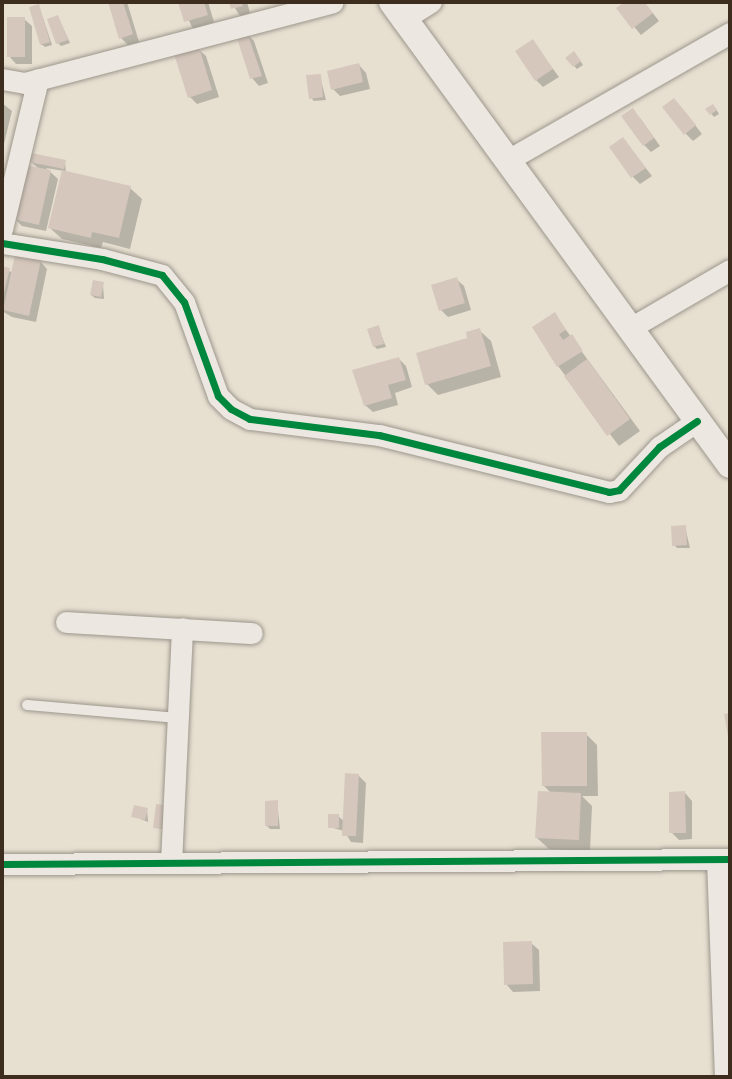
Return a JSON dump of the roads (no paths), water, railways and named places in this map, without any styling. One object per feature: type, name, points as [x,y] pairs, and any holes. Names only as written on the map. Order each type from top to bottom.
[{"type":"street","points":[[2,79],[25,83],[333,2]]},
{"type":"street","points":[[431,2],[397,11],[632,327],[730,465]]},
{"type":"street","points":[[508,160],[730,33]]},
{"type":"street","points":[[2,229],[38,79]]},
{"type":"street","points":[[2,243],[102,259],[162,275],[184,302],[218,396],[230,409],[250,419],[379,435],[609,492],[619,490],[659,447],[697,421]]},
{"type":"street","points":[[632,327],[730,270]]},
{"type":"street","points":[[66,622],[252,633]]},
{"type":"street","points":[[171,863],[182,628]]},
{"type":"street","points":[[2,864],[724,859],[725,1077]]},
{"type":"lane","points":[[26,705],[178,718]]}]
